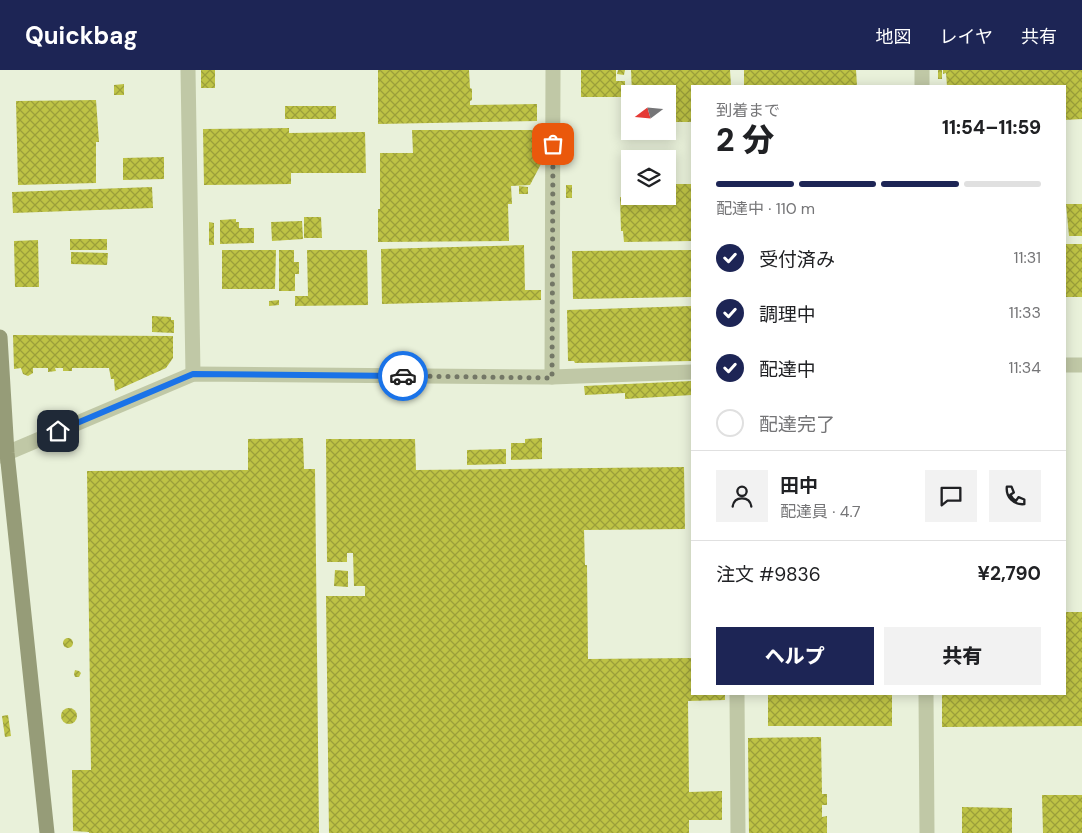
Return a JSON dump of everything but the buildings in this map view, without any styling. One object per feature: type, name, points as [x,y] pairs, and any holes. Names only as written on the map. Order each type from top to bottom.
[{"type":"street","points":[[188,70],[193,374]]},
{"type":"street","points":[[552,378],[553,70]]},
{"type":"street","points":[[922,70],[922,85]]},
{"type":"street","points":[[0,337],[4,455],[47,833]]},
{"type":"street","points":[[1066,365],[1082,365]]},
{"type":"street","points":[[4,455],[193,374],[552,378],[691,372]]},
{"type":"street","points":[[737,695],[738,833]]},
{"type":"street","points":[[926,695],[927,833]]},
{"type":"way so far","points":[[403,376],[552,378],[553,144]]},
{"type":"route","points":[[58,431],[193,374],[403,376]]}]
